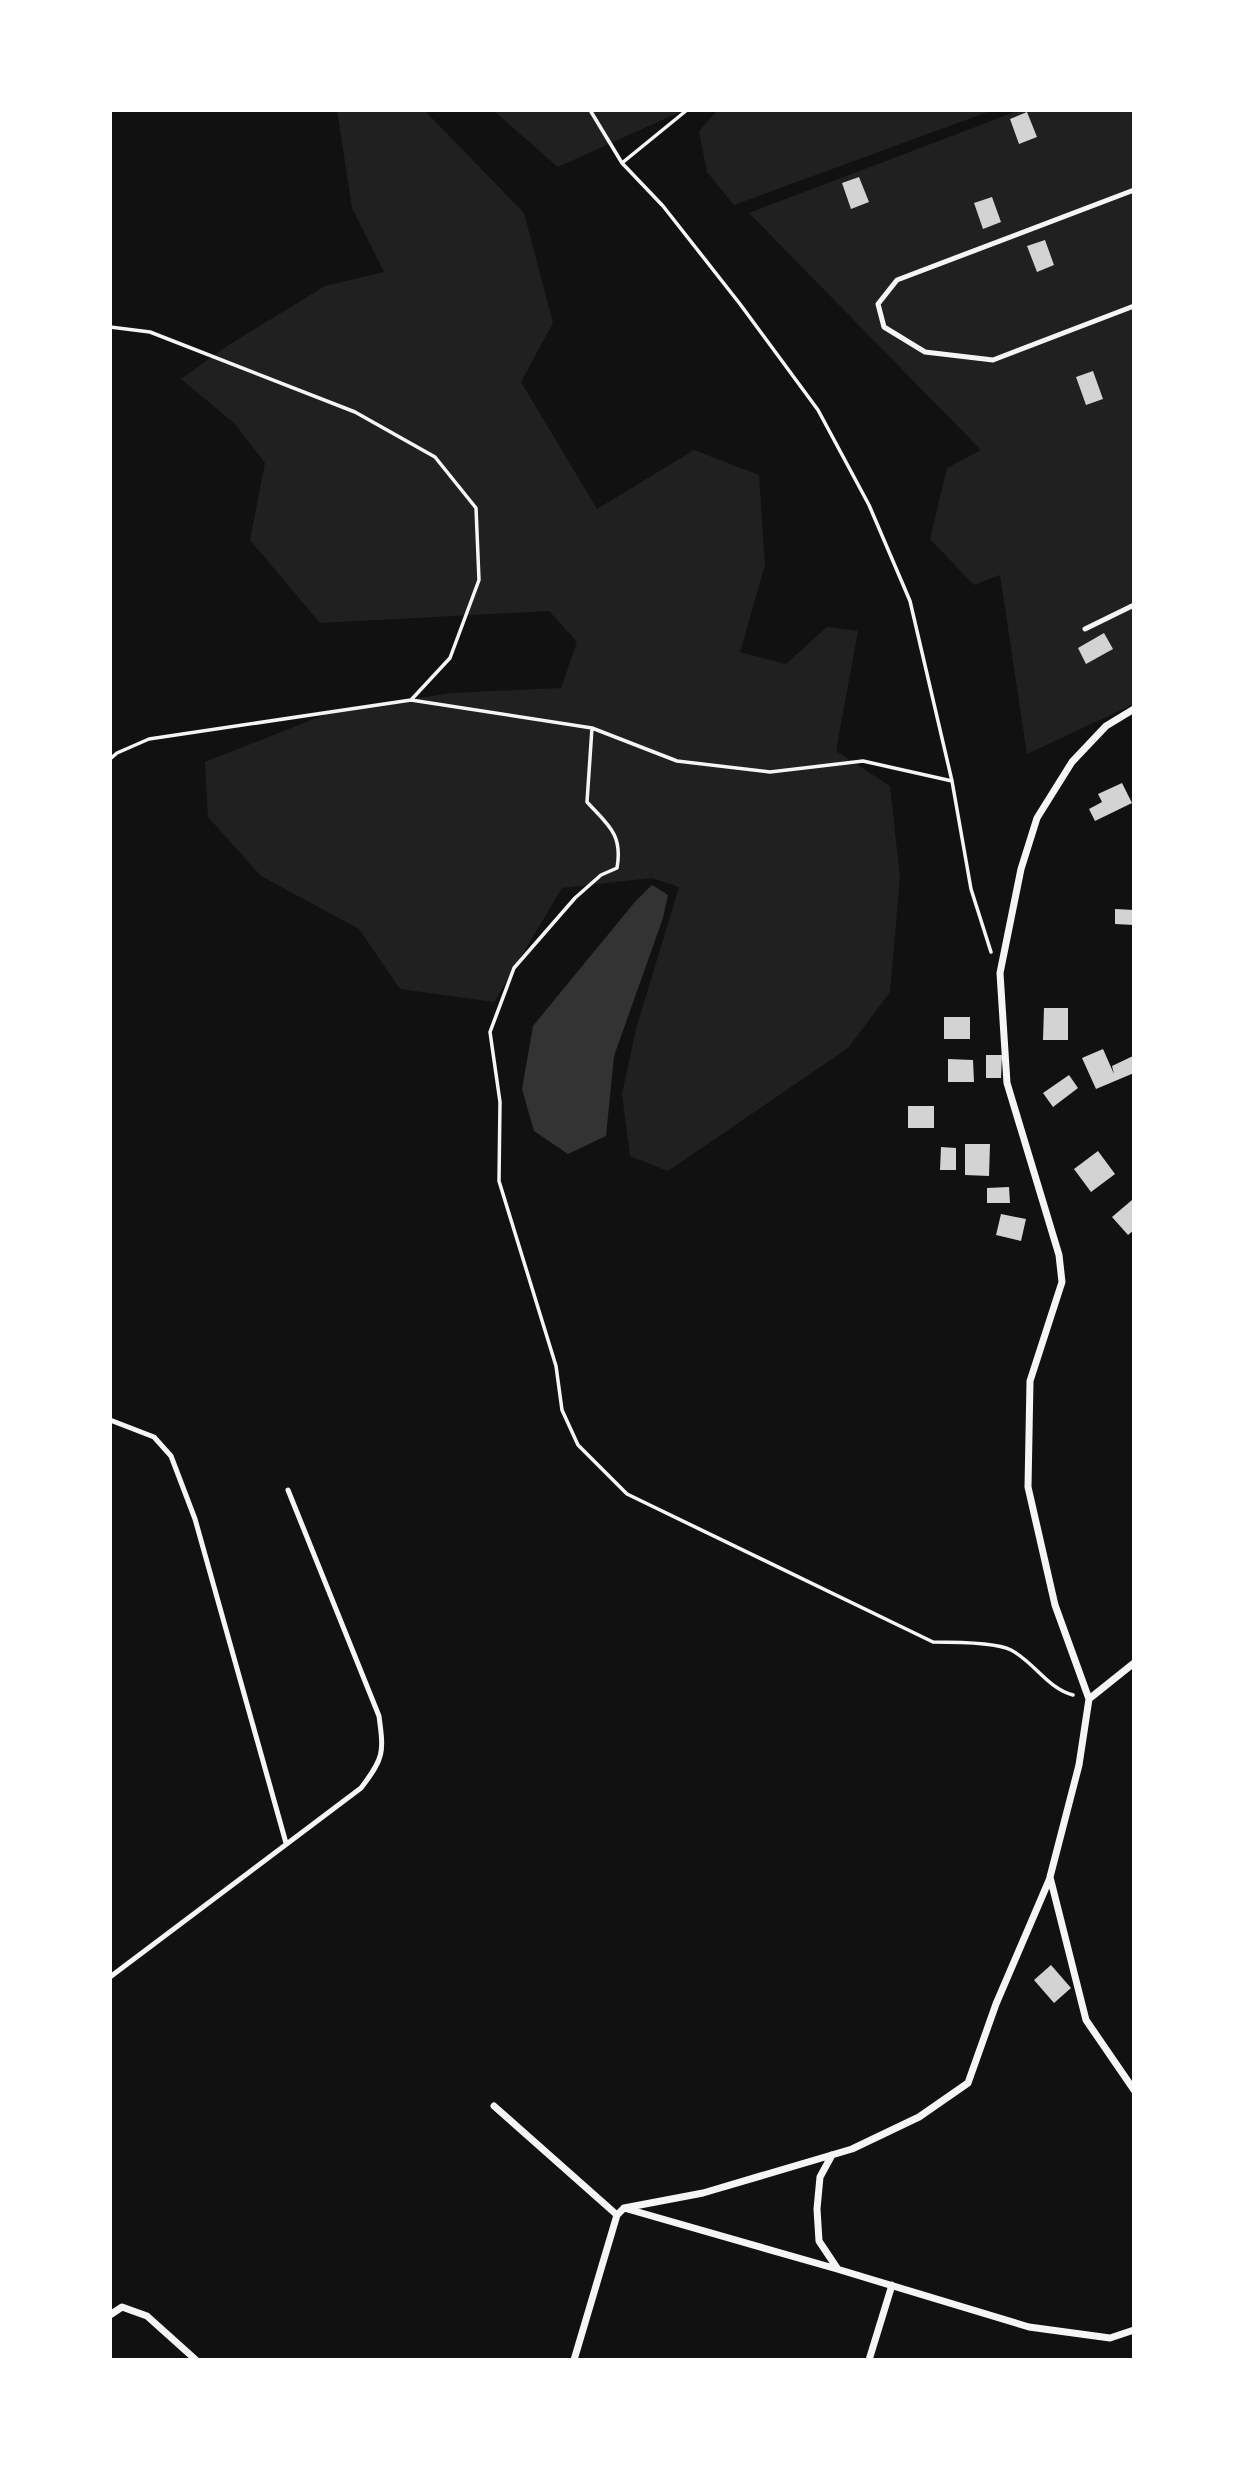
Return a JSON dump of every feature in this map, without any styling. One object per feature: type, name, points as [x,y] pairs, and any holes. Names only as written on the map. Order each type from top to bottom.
[{"type":"street","points":[[574,2360],[617,2215],[625,2208],[703,2193],[852,2149],[919,2117],[968,2082],[996,2004],[1051,1877],[1079,1765],[1089,1699],[1055,1605],[1028,1487],[1030,1381],[1062,1282],[1059,1255],[1007,1083],[1000,973],[1021,869],[1037,818],[1072,762],[1107,726],[1134,709]]},
{"type":"street","points":[[1089,1699],[1134,1663]]},
{"type":"street","points":[[1051,1877],[1086,2020],[1134,2090]]},
{"type":"street","points":[[494,2106],[617,2215]]},
{"type":"street","points":[[832,2155],[820,2177],[817,2209],[819,2241],[837,2269]]},
{"type":"street","points":[[625,2208],[1029,2327],[1110,2338],[1134,2330]]},
{"type":"street","points":[[869,2360],[892,2285]]},
{"type":"street","points":[[110,2315],[122,2307],[147,2316],[196,2360]]},
{"type":"lane","points":[[1134,190],[897,281],[878,304],[884,327],[925,352],[993,360],[1134,306]]},
{"type":"lane","points":[[1085,629],[1134,605]]},
{"type":"lane","points":[[110,1420],[154,1437],[171,1456],[195,1519],[286,1843]]},
{"type":"lane","points":[[110,1977],[361,1788],[377,1766],[383,1748],[379,1716],[288,1490]]},
{"type":"path","points":[[590,110],[622,163],[663,206],[818,410],[863,493],[910,601],[952,781],[971,889],[1000,973]]},
{"type":"path","points":[[622,163],[687,110]]},
{"type":"path","points":[[110,327],[150,332],[355,412],[435,457],[476,508],[480,580],[450,658],[411,699]]},
{"type":"path","points":[[110,759],[117,753],[149,739],[411,699],[592,728],[677,761],[770,772],[863,761],[952,781]]},
{"type":"path","points":[[592,728],[587,802],[618,838],[620,854],[617,868],[601,875],[575,898],[514,968],[490,1032],[500,1102],[499,1181],[556,1366],[562,1410],[578,1446],[627,1494],[933,1642],[1010,1649],[1059,1691],[1089,1699]]},
{"type":"shaded area","points":[[337,110],[424,110],[524,213],[553,323],[521,382],[597,509],[694,450],[759,475],[765,565],[740,652],[786,664],[827,627],[858,631],[836,751],[890,786],[900,877],[890,992],[848,1048],[668,1171],[630,1156],[622,1094],[636,1029],[679,887],[652,878],[562,888],[494,1002],[400,989],[359,929],[261,876],[208,817],[205,762],[334,711],[452,693],[561,688],[577,642],[549,611],[320,623],[250,540],[265,463],[235,424],[181,379],[227,346],[325,286],[384,272],[352,208]]},
{"type":"shaded area","points":[[493,110],[684,110],[558,167]]},
{"type":"shaded area","points":[[718,110],[993,110],[734,205],[707,172],[699,131]]},
{"type":"shaded area","points":[[1020,110],[1134,110],[1134,704],[1027,754],[1000,575],[974,585],[930,539],[947,468],[981,450],[749,213]]},
{"type":"shaded area","points":[[652,885],[668,895],[663,918],[614,1056],[606,1136],[568,1154],[534,1131],[522,1089],[533,1026],[634,903]]},
{"type":"building","points":[[1027,112],[1037,137],[1019,144],[1010,119]]},
{"type":"building","points":[[859,177],[869,202],[851,209],[842,183]]},
{"type":"building","points":[[992,197],[1001,222],[983,229],[974,203]]},
{"type":"building","points":[[1045,240],[1054,265],[1037,272],[1027,246]]},
{"type":"building","points":[[1093,371],[1103,399],[1086,405],[1076,377]]},
{"type":"building","points":[[1104,633],[1113,649],[1086,664],[1078,648]]},
{"type":"building","points":[[1122,783],[1132,803],[1095,821],[1089,809],[1102,802],[1098,794]]},
{"type":"building","points":[[1115,909],[1134,910],[1134,925],[1115,924]]},
{"type":"building","points":[[1044,1008],[1068,1008],[1068,1040],[1043,1040]]},
{"type":"building","points":[[944,1017],[970,1017],[970,1039],[944,1039]]},
{"type":"building","points":[[1103,1049],[1114,1074],[1112,1066],[1133,1056],[1134,1073],[1096,1089],[1082,1058]]},
{"type":"building","points":[[986,1055],[1002,1055],[1001,1078],[986,1078]]},
{"type":"building","points":[[948,1059],[973,1060],[974,1082],[948,1082]]},
{"type":"building","points":[[1069,1075],[1078,1088],[1053,1107],[1043,1093]]},
{"type":"building","points":[[908,1106],[934,1106],[934,1128],[908,1128]]},
{"type":"building","points":[[965,1144],[990,1144],[989,1176],[965,1175]]},
{"type":"building","points":[[941,1147],[956,1148],[956,1170],[940,1170]]},
{"type":"building","points":[[1098,1151],[1115,1174],[1091,1192],[1074,1169]]},
{"type":"building","points":[[1009,1187],[1010,1203],[987,1203],[987,1188]]},
{"type":"building","points":[[1132,1200],[1134,1230],[1128,1235],[1112,1217]]},
{"type":"building","points":[[1001,1214],[1026,1219],[1021,1241],[996,1235]]},
{"type":"building","points":[[1051,1965],[1071,1988],[1054,2003],[1034,1980]]}]
